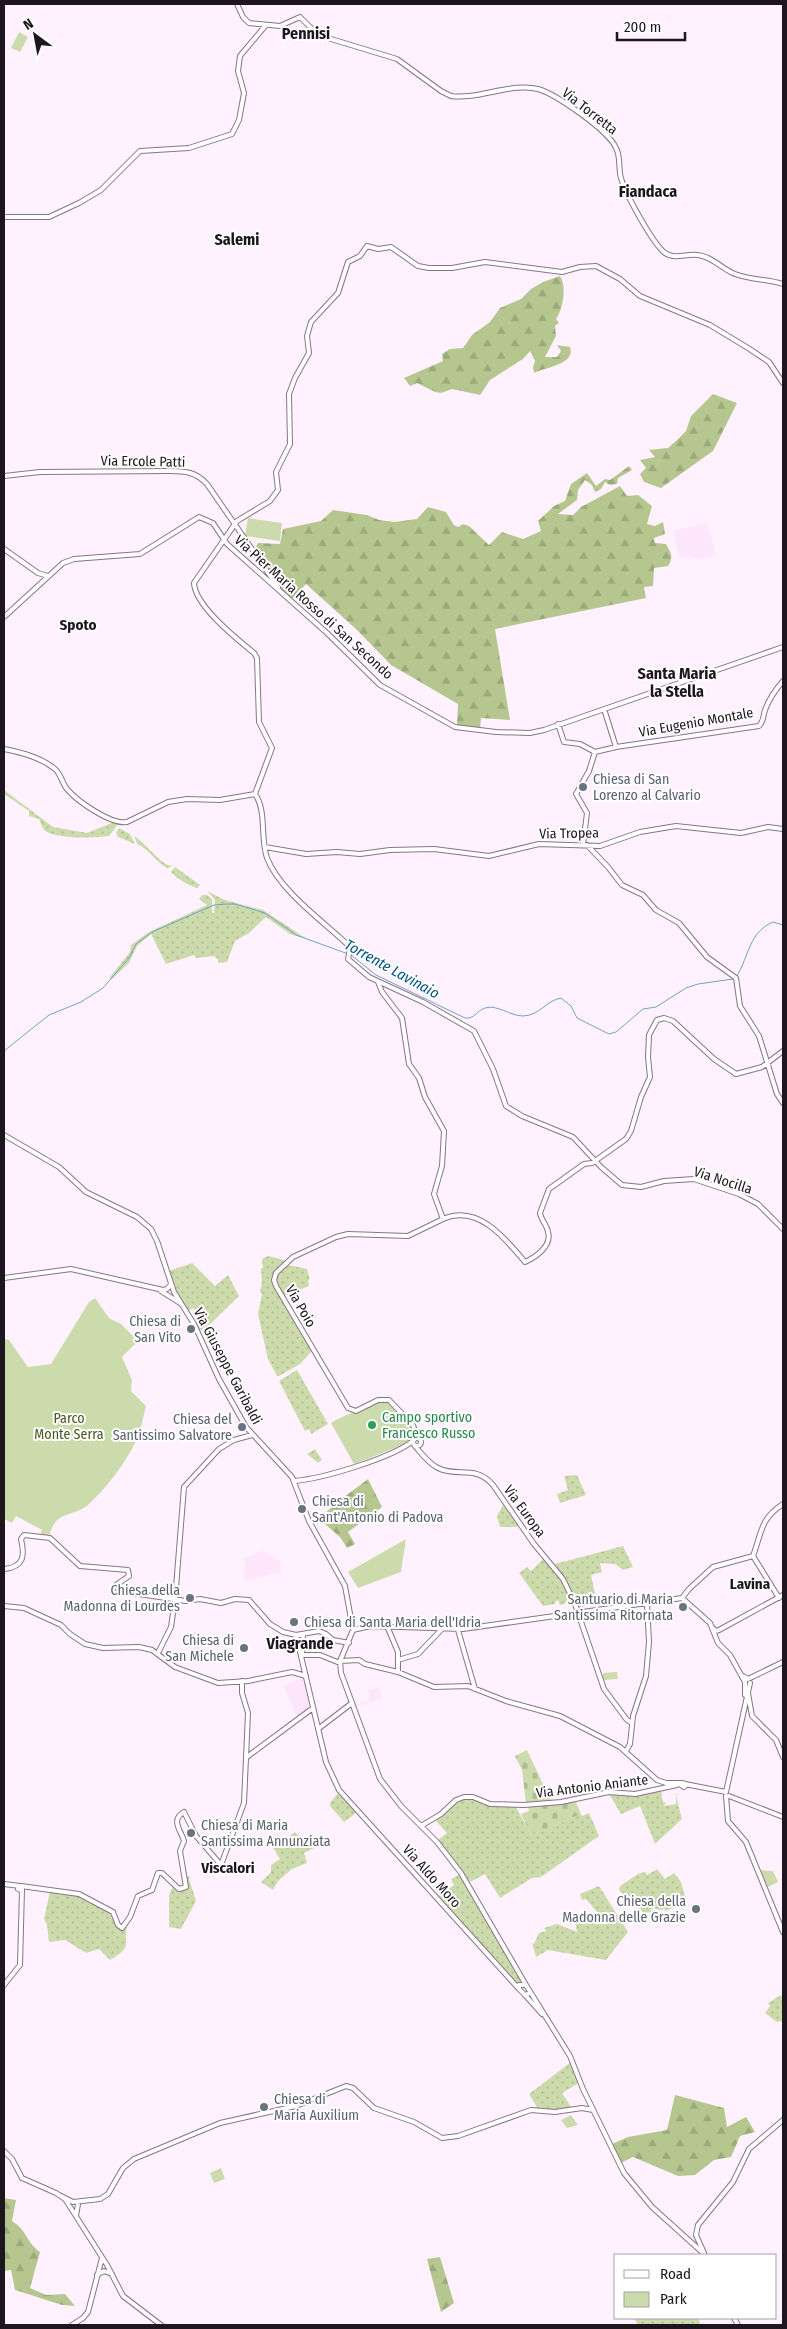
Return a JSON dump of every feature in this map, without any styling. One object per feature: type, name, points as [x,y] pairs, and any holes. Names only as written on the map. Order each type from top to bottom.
[{"type":"street","points":[[237,4],[246,22],[266,25]]},
{"type":"street","name":"Via Torretta","points":[[266,25],[283,25],[300,17],[318,35],[331,37],[397,59],[451,96],[532,88],[545,91],[569,106],[613,142],[619,155],[620,173],[626,192],[663,252],[675,256],[690,254],[704,256],[734,274],[783,284]]},
{"type":"street","points":[[4,217],[50,216],[79,203],[101,190],[136,153],[143,150],[190,148],[232,134],[239,120],[244,93],[238,71],[240,56],[266,25]]},
{"type":"street","points":[[265,847],[261,811],[255,794],[272,748],[259,722],[257,658],[254,652],[220,625],[198,596],[194,586],[198,574],[235,524],[270,501],[278,490],[277,467],[290,446],[289,398],[292,385],[310,353],[307,336],[311,322],[338,293],[348,262],[360,256],[369,245],[378,249],[391,247],[418,266],[430,268],[452,268],[485,262],[562,272],[580,267],[596,266],[620,279],[640,296],[710,325],[743,345],[769,362],[783,383]]},
{"type":"street","name":"Via Ercole Patti","points":[[4,476],[40,472],[185,471],[202,479],[288,598]]},
{"type":"street","name":"Via Pier Maria Rosso di San Secondo","points":[[4,617],[43,577],[60,565],[71,560],[140,554],[196,518],[205,518],[213,522],[224,539],[327,633],[376,681],[447,724],[474,731],[530,733],[783,647]]},
{"type":"street","points":[[4,549],[43,577]]},
{"type":"street","points":[[258,572],[265,568]]},
{"type":"street","name":"Via Eugenio Montale","points":[[616,747],[759,726],[774,691],[783,681]]},
{"type":"street","points":[[558,724],[564,742],[580,744],[594,752],[616,747],[604,709]]},
{"type":"street","points":[[4,749],[24,754],[55,769],[72,795],[90,808],[120,823],[127,822],[168,802],[187,799],[220,800],[255,794]]},
{"type":"street","points":[[594,752],[591,764],[576,794],[587,813],[585,845],[608,867],[622,885],[643,895],[656,910],[680,923],[708,958],[736,978],[740,1006],[759,1036],[777,1094],[783,1103]]},
{"type":"street","name":"Via Tropea","points":[[265,847],[306,854],[337,852],[360,854],[390,850],[434,849],[489,856],[539,844],[602,846],[640,832],[676,826],[741,833],[768,828],[783,829]]},
{"type":"street","name":"Via Nocilla","points":[[265,847],[271,865],[280,878],[310,912],[348,945],[348,960],[369,978],[423,1002],[474,1031],[493,1069],[506,1106],[522,1116],[567,1133],[618,1182],[626,1186],[641,1186],[664,1181],[694,1179],[739,1194],[758,1204],[783,1229]]},
{"type":"street","points":[[378,982],[385,996],[402,1018],[409,1064],[419,1078],[425,1097],[444,1131],[442,1166],[434,1194],[443,1220],[456,1215],[481,1220],[501,1235],[525,1262],[540,1252],[548,1239],[548,1232],[540,1213],[547,1191],[584,1164],[595,1161],[626,1139],[631,1131],[641,1097],[649,1082],[649,1035],[657,1020],[664,1018],[674,1021],[714,1059],[733,1074],[740,1074],[767,1064],[783,1051]]},
{"type":"street","name":"Via Giuseppe Garibaldi","points":[[4,1135],[59,1167],[86,1192],[145,1222],[157,1241],[174,1292],[233,1405],[252,1435],[289,1473],[294,1481],[308,1521],[345,1586],[353,1630],[340,1662]]},
{"type":"street","points":[[592,1156],[602,1156]]},
{"type":"street","name":"Via Poio","points":[[415,1439],[415,1429],[393,1404],[386,1399],[378,1400],[356,1411],[348,1408],[276,1286],[274,1277],[293,1257],[338,1236],[408,1236],[443,1220]]},
{"type":"street","points":[[4,1278],[71,1270],[174,1292]]},
{"type":"street","points":[[167,1289],[171,1284]]},
{"type":"street","points":[[156,1289],[183,1306]]},
{"type":"street","points":[[168,1295],[174,1292]]},
{"type":"street","points":[[158,1653],[170,1627],[175,1600],[184,1487],[219,1449],[234,1440],[252,1435]]},
{"type":"street","points":[[415,1439],[420,1440],[426,1458]]},
{"type":"street","points":[[415,1439],[415,1446]]},
{"type":"street","points":[[296,1486],[308,1480],[372,1460],[402,1448],[415,1439]]},
{"type":"street","points":[[402,1448],[421,1444]]},
{"type":"street","name":"Via Europa","points":[[415,1446],[426,1458],[443,1470],[472,1472],[489,1480],[534,1544],[559,1573],[570,1590],[604,1689],[627,1720],[632,1723]]},
{"type":"street","points":[[289,1473],[308,1480]]},
{"type":"street","points":[[294,1481],[308,1480]]},
{"type":"street","points":[[716,1637],[719,1630],[781,1597],[753,1556],[759,1533],[766,1518],[783,1504]]},
{"type":"street","points":[[4,1569],[22,1562],[24,1554],[21,1539],[24,1535],[50,1538],[80,1566],[128,1570],[129,1576],[117,1583],[117,1590],[186,1601],[205,1599],[221,1603],[235,1599],[249,1600],[264,1619],[279,1630],[296,1635],[322,1632],[333,1640],[349,1643]]},
{"type":"street","points":[[682,1598],[713,1567],[753,1556]]},
{"type":"street","points":[[675,1598],[689,1589]]},
{"type":"street","points":[[353,1630],[374,1626],[406,1626],[458,1630],[579,1614],[675,1598],[682,1598],[692,1604],[716,1631],[719,1630]]},
{"type":"street","points":[[628,1752],[632,1723],[646,1676],[649,1642],[647,1603]]},
{"type":"street","points":[[4,1606],[24,1608],[61,1625],[70,1634],[86,1644],[103,1648],[139,1647],[158,1653],[175,1667],[200,1678],[222,1683],[292,1672],[306,1676]]},
{"type":"street","points":[[387,1626],[397,1649],[398,1672]]},
{"type":"street","points":[[714,1628],[719,1645],[730,1655],[748,1682],[752,1716],[776,1740],[783,1757]]},
{"type":"street","points":[[398,1660],[418,1654],[441,1630]]},
{"type":"street","points":[[458,1630],[475,1689]]},
{"type":"street","points":[[302,1655],[303,1634]]},
{"type":"street","points":[[296,1635],[302,1655]]},
{"type":"street","points":[[302,1655],[320,1654],[340,1662],[359,1660],[365,1664],[398,1672],[434,1687],[445,1688],[465,1685],[506,1701],[560,1716],[628,1752],[657,1780],[668,1785],[693,1786],[726,1794],[783,1817]]},
{"type":"street","name":"Via Aldo Moro","points":[[302,1655],[329,1771],[339,1790],[508,1977],[521,1986]]},
{"type":"street","points":[[340,1662],[352,1703],[380,1779],[391,1795],[437,1842],[467,1882],[518,1972],[525,1996],[542,2014],[572,2060]]},
{"type":"street","points":[[783,1662],[748,1682],[726,1794],[728,1821],[746,1842],[783,1932]]},
{"type":"street","points":[[4,1884],[20,1888],[27,1887],[75,1893],[113,1912],[119,1926],[123,1927],[130,1917],[138,1896],[152,1890],[158,1873],[162,1873],[179,1889],[186,1887],[180,1851],[184,1841],[176,1821],[179,1815],[184,1812],[196,1836],[220,1864],[225,1858],[244,1803],[248,1713],[242,1693],[242,1681]]},
{"type":"street","points":[[743,1712],[748,1690]]},
{"type":"street","points":[[318,1728],[352,1703]]},
{"type":"street","points":[[246,1757],[314,1708]]},
{"type":"street","name":"Via Antonio Aniante","points":[[423,1828],[456,1800],[464,1796],[473,1797],[490,1804],[524,1805],[561,1802],[609,1792],[635,1794],[668,1785]]},
{"type":"street","points":[[4,1985],[20,1965],[22,1896],[20,1888]]},
{"type":"street","points":[[521,1986],[530,1993],[572,2060],[593,2110],[624,2173],[657,2212],[702,2252]]},
{"type":"street","points":[[525,1996],[530,1993]]},
{"type":"street","points":[[69,2206],[100,2199],[108,2194],[123,2168],[131,2161],[215,2125],[238,2118],[296,2106],[342,2087],[350,2086],[369,2105],[414,2122],[438,2137],[458,2136],[476,2128],[537,2110],[555,2112],[582,2108],[593,2110]]},
{"type":"street","points":[[702,2252],[696,2232],[698,2225],[733,2182],[750,2149],[783,2120]]},
{"type":"street","points":[[4,2151],[12,2158],[20,2176],[25,2181],[77,2203]]},
{"type":"street","points":[[60,2195],[102,2256],[128,2301],[161,2325]]},
{"type":"street","points":[[76,2216],[77,2203]]},
{"type":"street","points":[[72,2325],[86,2315],[100,2270],[102,2256]]},
{"type":"street","points":[[100,2270],[107,2265]]},
{"type":"street","points":[[100,2270],[112,2274]]},
{"type":"shaded area","points":[[708,523],[715,555],[698,559],[689,556],[680,558],[673,531]]},
{"type":"shaded area","points":[[262,1551],[280,1561],[281,1574],[271,1573],[245,1581],[243,1575],[245,1571],[244,1559]]},
{"type":"shaded area","points":[[194,1632],[201,1633],[202,1637],[208,1636],[199,1640],[201,1649],[194,1651],[182,1639]]},
{"type":"shaded area","points":[[303,1677],[310,1708],[297,1717],[284,1687]]},
{"type":"shaded area","points":[[379,1687],[382,1698],[356,1707],[355,1705],[370,1701],[368,1691]]},
{"type":"green space","points":[[19,32],[28,37],[20,52],[11,48]]},
{"type":"green space","points":[[560,276],[564,292],[556,319],[559,323],[555,326],[556,336],[545,357],[557,357],[561,351],[557,345],[570,347],[571,353],[565,361],[534,373],[535,361],[530,351],[523,359],[490,380],[480,395],[452,389],[441,393],[435,392],[417,383],[410,386],[404,378],[443,361],[442,354],[450,349],[463,348],[472,335],[490,322],[500,308],[521,299],[531,289],[543,282]]},
{"type":"green space","points":[[713,394],[737,403],[713,451],[661,488],[644,482],[640,474],[646,468],[640,460],[655,457],[649,450],[668,448],[677,440],[686,431],[691,416]]},
{"type":"green space","points":[[629,466],[632,470],[618,478],[617,484],[610,485],[605,482],[601,489],[595,492],[592,485],[585,480],[578,490],[577,500],[558,514],[573,515],[581,507],[620,486],[627,496],[638,495],[652,506],[647,524],[655,526],[663,522],[665,534],[654,538],[655,543],[666,544],[671,555],[670,563],[668,566],[654,568],[653,586],[644,587],[646,598],[495,629],[510,720],[481,718],[480,729],[463,728],[457,725],[458,704],[391,665],[356,629],[306,584],[292,599],[280,588],[281,585],[277,583],[254,550],[258,543],[280,544],[283,529],[321,521],[333,510],[367,515],[379,520],[395,522],[417,519],[428,507],[446,512],[454,525],[458,527],[463,524],[469,526],[489,545],[502,532],[523,539],[541,531],[538,521],[554,506],[565,501],[571,484],[587,473],[596,486],[605,479],[610,480]]},
{"type":"green space","points":[[248,518],[282,523],[280,541],[245,536]]},
{"type":"green space","points":[[4,790],[53,827],[87,833],[114,822],[118,824],[109,836],[78,837],[53,834],[44,829],[39,819],[29,816],[29,811],[4,794]]},
{"type":"green space","points":[[119,828],[130,834],[135,844],[118,837],[116,833]]},
{"type":"green space","points":[[134,836],[164,863],[173,866],[167,868],[163,865],[137,844]]},
{"type":"green space","points":[[175,867],[200,885],[197,888],[179,879],[171,872]]},
{"type":"green space","points":[[207,891],[225,900],[263,910],[307,939],[290,934],[266,917],[249,933],[235,941],[227,962],[218,963],[218,959],[214,956],[196,958],[194,955],[166,964],[151,934],[137,946],[129,963],[111,980],[110,977],[130,952],[131,945],[149,932],[207,905],[199,899],[202,895],[207,895],[212,899],[212,913],[214,913],[215,900]]},
{"type":"green space","points":[[268,1256],[284,1260],[285,1263],[276,1270],[275,1287],[312,1351],[300,1364],[279,1376],[277,1376],[268,1359],[258,1314],[262,1294],[260,1291],[262,1283],[261,1268],[263,1268],[262,1259]]},
{"type":"green space","points":[[192,1263],[215,1286],[228,1275],[239,1296],[210,1324],[199,1331],[196,1325],[201,1322],[194,1308],[188,1311],[175,1291],[169,1271]]},
{"type":"green space","points":[[289,1265],[307,1269],[310,1279],[308,1280],[309,1286],[283,1296],[277,1285],[277,1274]]},
{"type":"green space","name":"Parco Monte Serra","points":[[95,1298],[109,1318],[121,1324],[138,1341],[122,1357],[132,1380],[131,1391],[146,1406],[135,1443],[109,1483],[83,1509],[56,1521],[49,1536],[40,1535],[42,1530],[16,1516],[12,1523],[4,1519],[4,1339],[9,1340],[28,1367],[51,1364],[89,1302]]},
{"type":"green space","points":[[297,1370],[328,1424],[311,1434],[309,1429],[305,1431],[279,1381]]},
{"type":"green space","name":"Campo sportivo Francesco Russo","points":[[379,1401],[388,1401],[411,1424],[414,1436],[408,1443],[354,1464],[331,1423]]},
{"type":"green space","points":[[315,1449],[322,1460],[318,1463],[307,1454]]},
{"type":"green space","points":[[577,1475],[586,1495],[560,1503],[557,1494],[568,1490],[564,1476]]},
{"type":"green space","points":[[368,1479],[382,1507],[348,1532],[355,1544],[347,1548],[340,1537],[319,1519],[335,1504]]},
{"type":"green space","points":[[503,1505],[518,1525],[517,1527],[500,1527],[497,1516]]},
{"type":"green space","points":[[406,1539],[401,1572],[358,1588],[348,1572]]},
{"type":"green space","points":[[623,1546],[633,1567],[623,1570],[615,1564],[600,1563],[602,1572],[591,1575],[597,1603],[579,1608],[569,1586],[555,1564]]},
{"type":"green space","points":[[544,1558],[562,1580],[574,1606],[571,1606],[569,1602],[560,1605],[558,1600],[555,1604],[543,1606],[519,1573],[527,1567],[531,1571]]},
{"type":"green space","points":[[617,1672],[618,1679],[603,1680],[603,1673]]},
{"type":"green space","points":[[527,1750],[551,1801],[539,1803],[541,1806],[576,1802],[581,1814],[531,1835],[521,1814],[529,1811],[528,1807],[540,1805],[538,1802],[526,1803],[522,1770],[515,1756]]},
{"type":"green space","points":[[661,1790],[663,1803],[666,1802],[664,1806],[676,1804],[676,1796],[682,1819],[655,1844],[640,1806],[621,1814],[609,1794],[633,1795]]},
{"type":"green space","points":[[338,1793],[356,1813],[344,1822],[330,1806],[330,1803]]},
{"type":"green space","points":[[470,1798],[485,1805],[516,1807],[531,1835],[581,1814],[582,1816],[589,1813],[599,1836],[541,1877],[532,1878],[500,1898],[485,1874],[470,1882],[438,1840],[447,1833],[436,1821],[457,1801]]},
{"type":"green space","points":[[295,1832],[303,1840],[309,1836],[314,1848],[304,1853],[307,1863],[292,1869],[278,1881],[273,1890],[261,1882],[271,1872],[271,1865],[280,1859],[273,1848]]},
{"type":"green space","points":[[657,1869],[665,1879],[674,1873],[681,1882],[685,1897],[682,1899],[684,1903],[665,1911],[665,1909],[652,1908],[651,1912],[644,1913],[619,1890],[620,1886],[638,1874],[645,1872],[647,1875]]},
{"type":"green space","points":[[760,1870],[773,1871],[778,1882],[768,1887]]},
{"type":"green space","points":[[460,1874],[521,1981],[519,1983],[516,1982],[438,1896],[454,1885],[451,1879]]},
{"type":"green space","points":[[190,1876],[189,1879],[196,1901],[181,1929],[169,1927],[169,1895],[173,1886],[180,1891],[185,1890],[188,1885],[186,1877]]},
{"type":"green space","points":[[599,1886],[628,1932],[606,1960],[548,1950],[536,1957],[532,1943],[534,1944],[539,1933],[546,1931],[544,1928],[557,1924],[577,1932],[576,1925],[571,1921],[573,1918],[589,1916],[597,1912],[586,1899],[582,1900],[580,1894]]},
{"type":"green space","points":[[50,1891],[78,1895],[109,1912],[119,1928],[128,1924],[126,1944],[123,1951],[110,1960],[99,1949],[86,1953],[65,1940],[49,1942],[47,1925],[44,1919]]},
{"type":"green space","points":[[781,1995],[783,1999],[783,2021],[777,2022],[765,2013],[770,2006],[768,2003]]},
{"type":"green space","points":[[571,2062],[579,2083],[562,2093],[572,2108],[548,2111],[547,2108],[538,2109],[529,2094]]},
{"type":"green space","points":[[675,2095],[724,2108],[727,2127],[746,2117],[755,2132],[740,2136],[731,2157],[714,2160],[695,2175],[678,2176],[633,2157],[621,2163],[612,2144],[628,2137],[667,2130]]},
{"type":"green space","points":[[571,2115],[578,2125],[567,2128],[561,2120]]},
{"type":"green space","points":[[221,2168],[225,2179],[214,2183],[210,2173]]},
{"type":"green space","points":[[4,2198],[16,2200],[12,2221],[40,2252],[30,2288],[46,2295],[65,2294],[75,2306],[62,2305],[15,2290],[11,2270],[4,2271]]},
{"type":"green space","points":[[440,2257],[454,2303],[441,2312],[427,2259]]},
{"type":"green space","points":[[635,2319],[699,2319],[700,2325],[638,2325]]},
{"type":"waterway","name":"Torrente Lavinaio","points":[[4,1051],[49,1015],[81,1002],[103,988],[129,958],[136,944],[152,932],[214,905],[235,904],[265,913],[296,935],[351,955],[376,975],[465,1018],[471,1017],[482,1009],[490,1007],[518,1015],[529,1015],[561,998],[571,1006],[577,1018],[609,1034],[616,1032],[643,1009],[656,1007],[686,988],[698,984],[733,979]]},
{"type":"waterway","points":[[737,976],[750,945],[759,932],[773,922],[783,925]]},
{"type":"place","name":"Chiesa di San Lorenzo al Calvario","points":[[583,787]]},
{"type":"place","name":"Chiesa di San Vito","points":[[191,1329]]},
{"type":"place","name":"Campo sportivo Francesco Russo","points":[[372,1425]]},
{"type":"place","name":"Chiesa del Santissimo Salvatore","points":[[242,1427]]},
{"type":"place","name":"Chiesa di Sant'Antonio di Padova","points":[[302,1509]]},
{"type":"place","name":"Chiesa della Madonna di Lourdes","points":[[190,1598]]},
{"type":"place","name":"Santuario di Maria Santissima Ritornata","points":[[683,1607]]},
{"type":"place","name":"Chiesa di Santa Maria dell'Idria","points":[[294,1622]]},
{"type":"place","name":"Chiesa di San Michele","points":[[244,1648]]},
{"type":"place","name":"Chiesa di Maria Santissima Annunziata","points":[[191,1833]]},
{"type":"place","name":"Chiesa della Madonna delle Grazie","points":[[696,1909]]},
{"type":"place","name":"Chiesa di Maria Auxilium","points":[[264,2107]]},
{"type":"district","name":"Pennisi","points":[[306,33]]},
{"type":"district","name":"Fiandaca","points":[[648,191]]},
{"type":"district","name":"Salemi","points":[[237,239]]},
{"type":"district","name":"Spoto","points":[[78,625]]},
{"type":"district","name":"Santa Maria la Stella","points":[[677,682]]},
{"type":"district","name":"Lavina","points":[[750,1584]]},
{"type":"district","name":"Viagrande","points":[[300,1643]]},
{"type":"district","name":"Viscalori","points":[[228,1868]]}]
